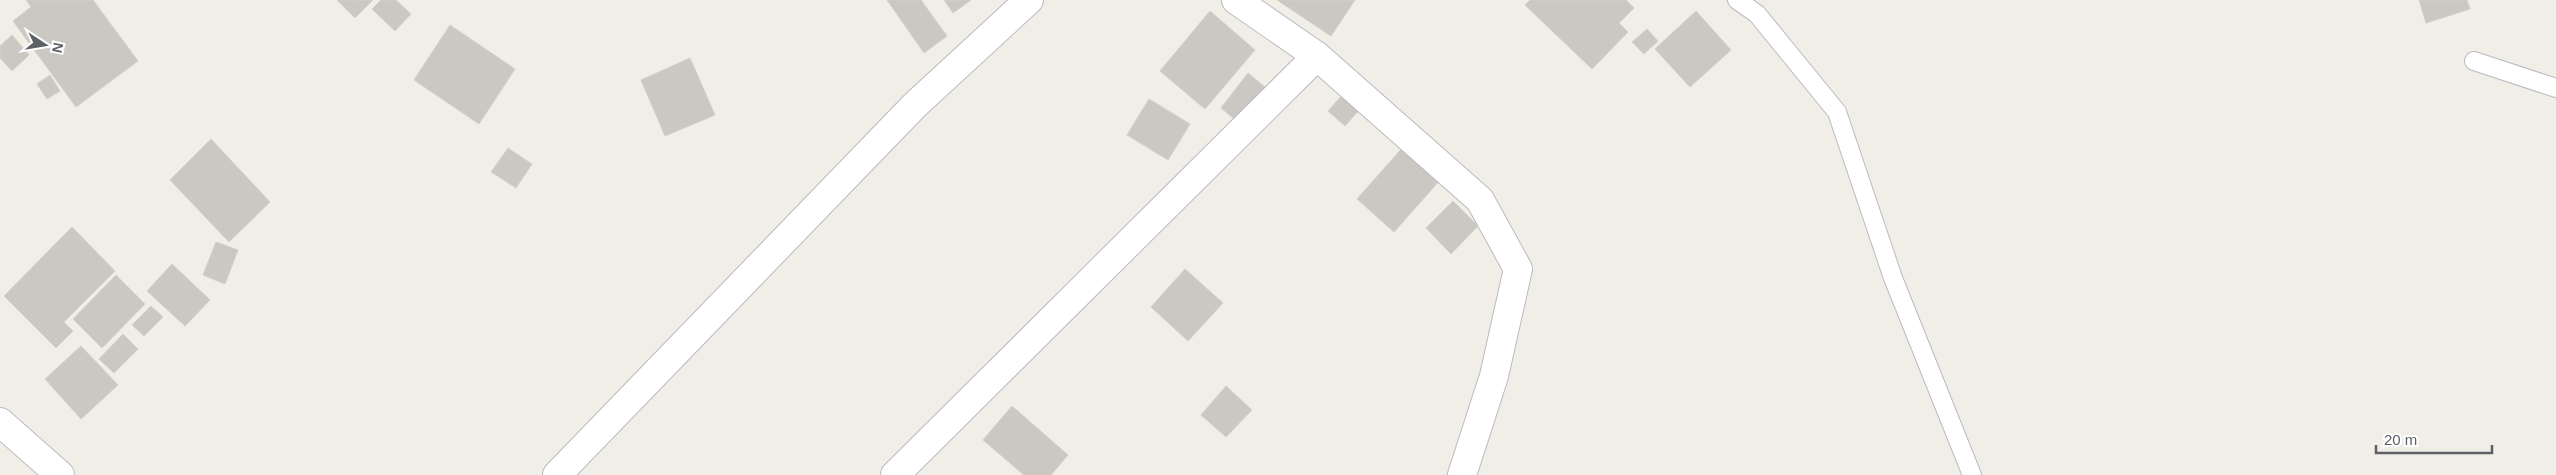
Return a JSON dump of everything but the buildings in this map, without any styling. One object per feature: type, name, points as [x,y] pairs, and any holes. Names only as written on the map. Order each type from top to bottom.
[{"type":"street","points":[[557,475],[915,105],[1029,0]]},
{"type":"street","points":[[1236,0],[1317,56],[1480,200],[1518,269],[1494,376],[1462,475]]},
{"type":"street","points":[[895,475],[1317,56]]},
{"type":"street","points":[[0,422],[60,475]]},
{"type":"lane","points":[[1737,0],[1757,14],[1836,112],[1893,278],[1972,475]]},
{"type":"lane","points":[[2474,61],[2556,88]]}]
